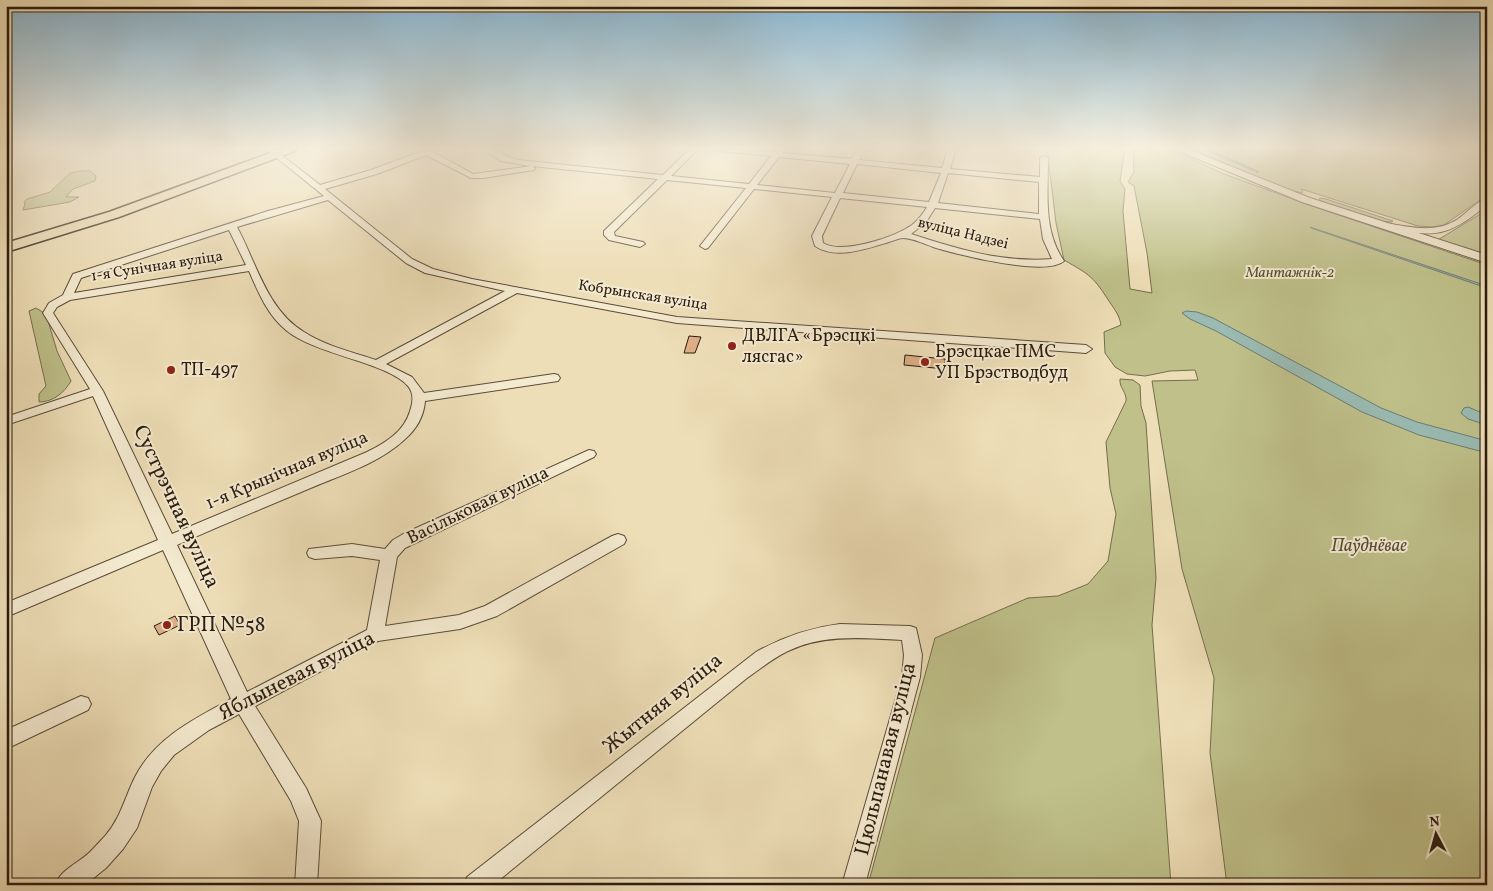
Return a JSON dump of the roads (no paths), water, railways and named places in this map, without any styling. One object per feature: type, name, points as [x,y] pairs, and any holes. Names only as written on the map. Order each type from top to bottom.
[{"type":"main road","points":[[6,248],[90,224],[155,202],[182,191]]},
{"type":"street","name":"Кобрынская вуліца","points":[[323,191],[416,265],[429,271],[517,290],[677,320],[1086,350]]},
{"type":"street","points":[[640,244],[612,238],[609,235],[609,231],[650,191]]},
{"type":"street","points":[[705,246],[748,191]]},
{"type":"street","points":[[785,191],[1044,217],[1044,191]]},
{"type":"street","points":[[839,191],[817,236],[817,242],[821,246],[831,250],[850,249],[902,234]]},
{"type":"street","name":"вуліца Надзеі","points":[[902,234],[923,220],[932,205],[937,191]]},
{"type":"street","points":[[1282,191],[1380,225],[1487,259]]},
{"type":"street","points":[[67,298],[77,276],[271,213],[331,197]]},
{"type":"street","points":[[1380,225],[1442,230],[1466,218],[1487,202]]},
{"type":"street","name":"вуліца Надзеі","points":[[902,234],[960,252],[986,257],[1029,263],[1059,261],[1051,246],[1044,217]]},
{"type":"street","points":[[232,226],[253,267],[257,282],[264,295],[290,327],[316,342],[400,374],[415,387],[419,398],[554,378]]},
{"type":"street","name":"1-я Сунічная вуліца","points":[[67,298],[253,267]]},
{"type":"street","points":[[377,364],[517,290]]},
{"type":"street","name":"Сустрэчная вуліца","points":[[67,298],[53,305],[48,313],[97,391],[242,702],[299,795],[310,821],[306,885]]},
{"type":"street","points":[[6,421],[97,391]]},
{"type":"street","name":"1-я Крынічная вуліца","points":[[6,610],[335,473],[381,451],[409,428],[417,413],[419,398]]},
{"type":"street","name":"Васільковая вуліца","points":[[375,634],[389,555],[399,544],[589,454]]},
{"type":"street","name":"Яблыневая вуліца","points":[[66,885],[98,860],[115,841],[129,821],[143,783],[154,764],[167,749],[202,724],[375,634],[475,618],[519,597],[618,540]]},
{"type":"street","points":[[315,553],[352,550],[389,555]]},
{"type":"street","name":"Жытняя вуліца","points":[[474,885],[740,673],[774,649],[818,633],[852,630],[910,633]]},
{"type":"street","name":"Цюльпанавая вуліца","points":[[853,885],[911,677],[913,655],[910,633]]},
{"type":"street","points":[[6,740],[81,704]]},
{"type":"water","points":[[1311,228],[1487,286],[1487,288]]},
{"type":"water","points":[[1186,311],[1197,312],[1213,318],[1381,408],[1417,422],[1487,441],[1487,453],[1419,435],[1362,412],[1216,331],[1190,319],[1182,313]]},
{"type":"water","points":[[1468,407],[1487,415],[1487,425],[1468,419],[1461,413],[1464,408]]},
{"type":"place","name":"ДВЛГА «Брэсцкі лясгас»","points":[[732,346]]},
{"type":"place","name":"Брэсцкае ПМС УП Брэстводбуд","points":[[925,362]]},
{"type":"place","name":"ТП-497","points":[[171,370]]},
{"type":"place","name":"ГРП №58","points":[[167,625]]},
{"type":"park label","name":"Мантажнік-2","points":[[1290,273]]},
{"type":"park label","name":"Паўднёвае","points":[[1369,546]]}]
